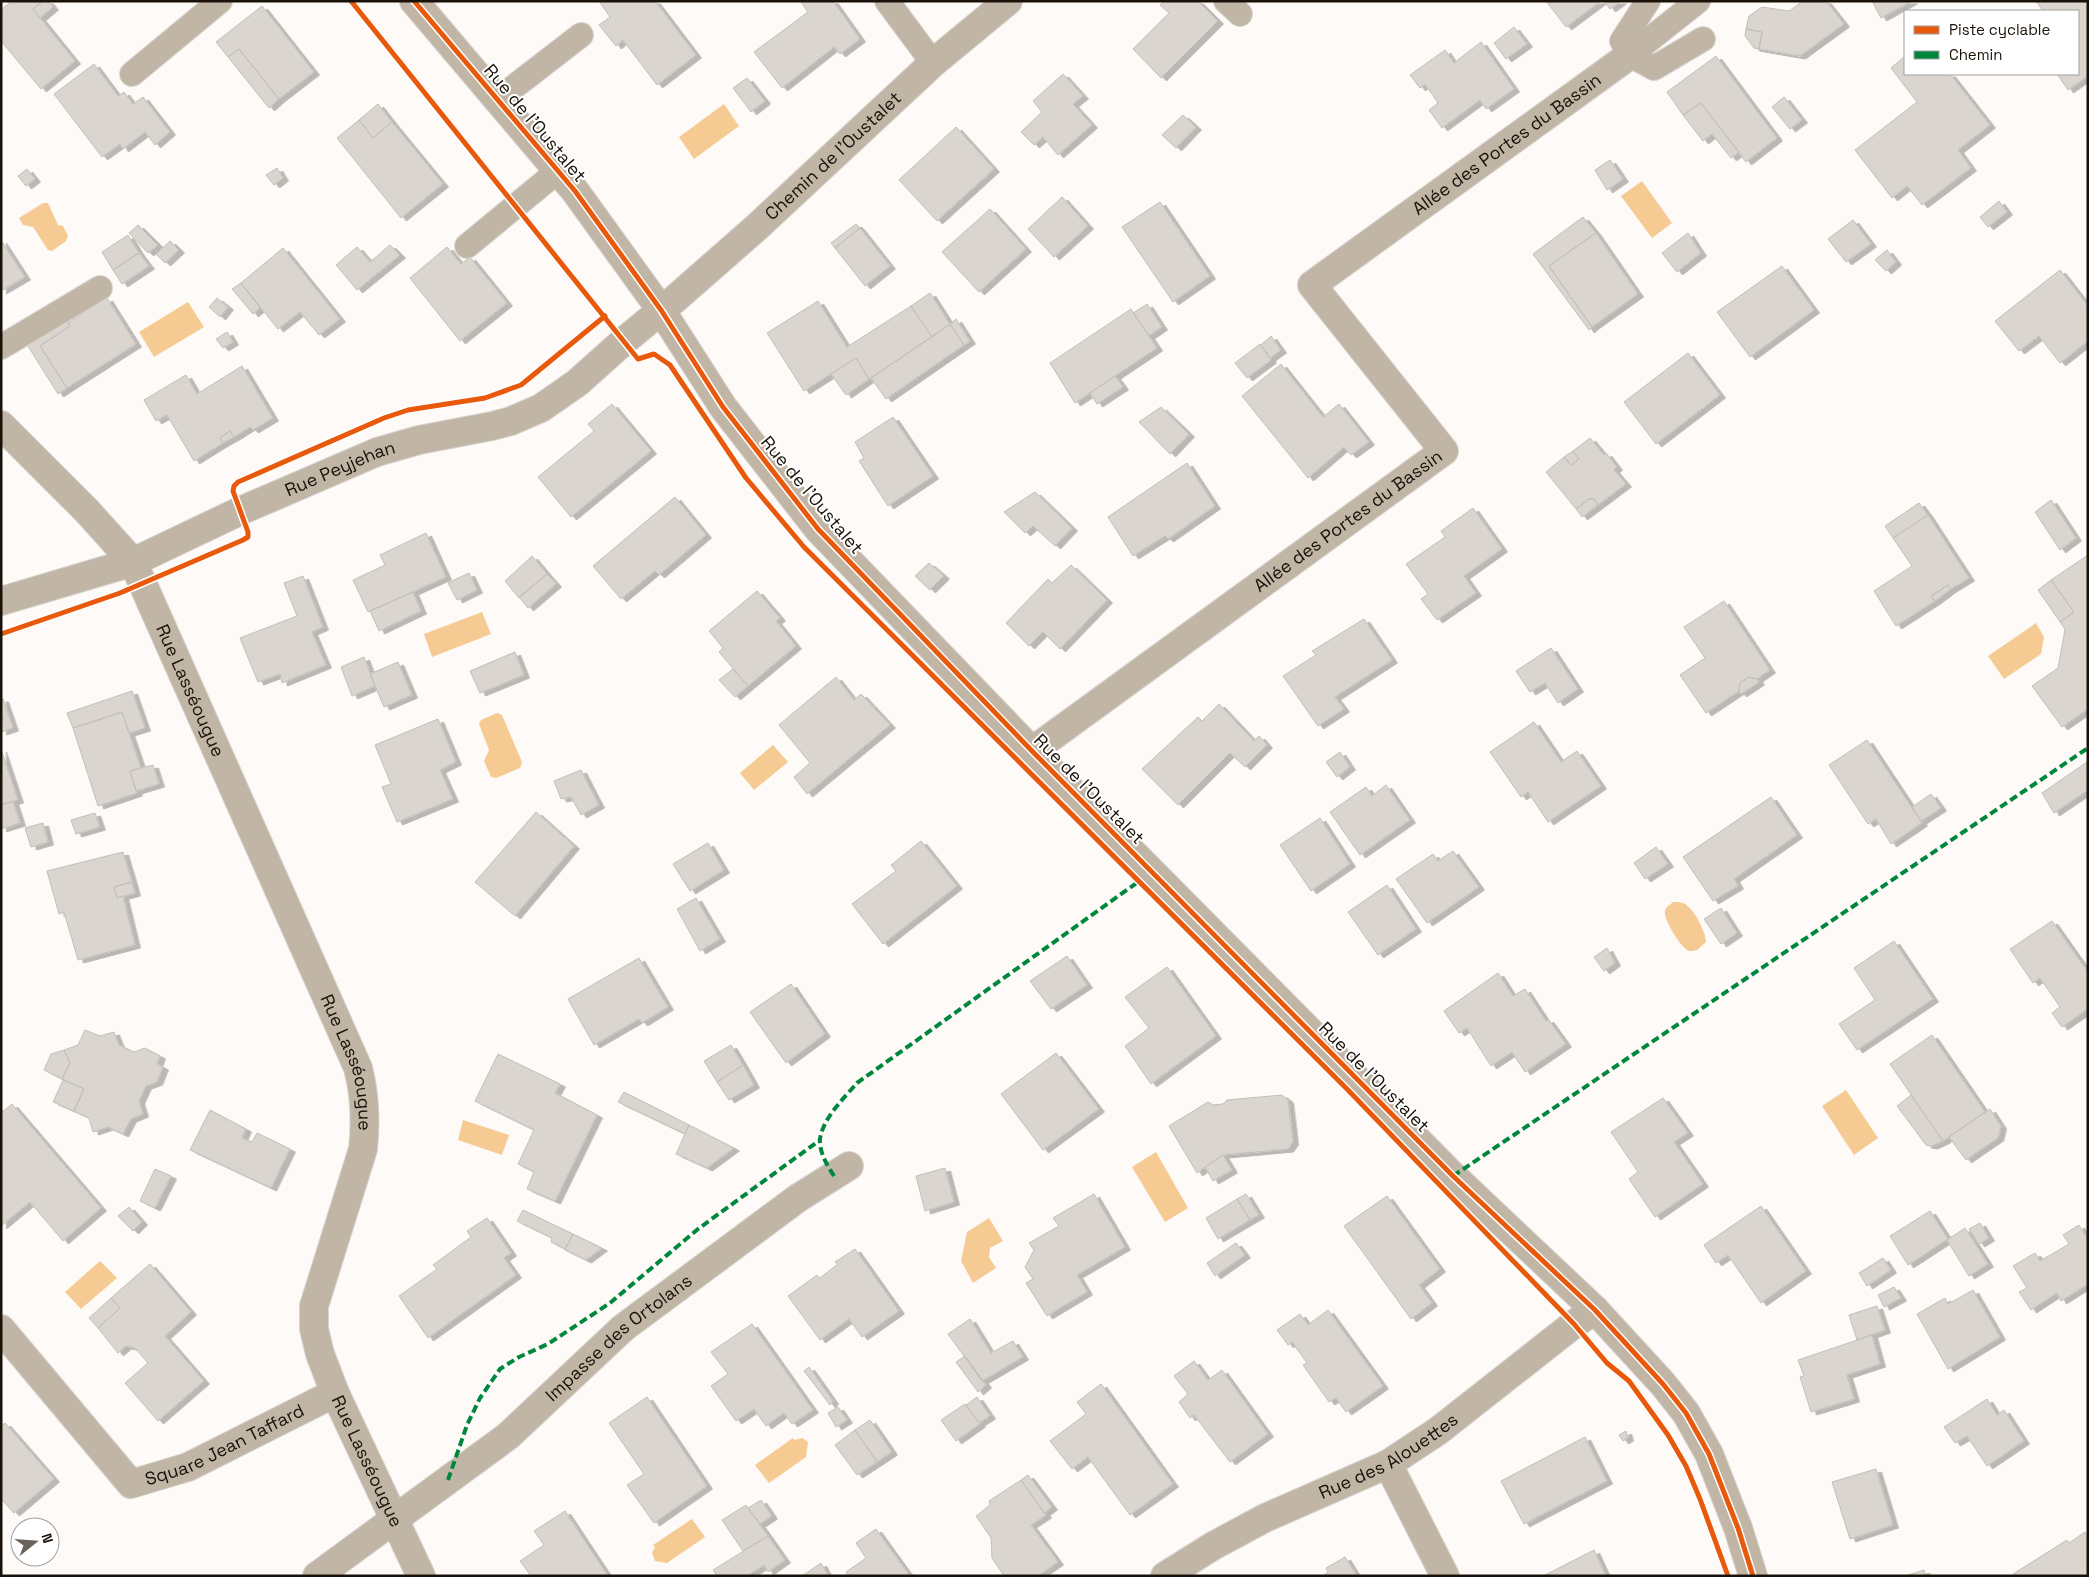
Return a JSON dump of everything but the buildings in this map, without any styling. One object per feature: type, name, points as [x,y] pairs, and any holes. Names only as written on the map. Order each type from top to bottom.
[{"type":"street","name":"Rue de l'Oustalet","points":[[414,1],[558,171],[661,310],[723,407],[818,529],[1032,751],[1453,1176],[1595,1310],[1640,1357],[1686,1413],[1709,1454],[1738,1528],[1753,1576]]},
{"type":"street","name":"Chemin de l'Oustalet","points":[[661,310],[757,227],[933,63],[1008,1]]},
{"type":"street","name":"Allée des Portes du Bassin","points":[[1032,751],[1444,451],[1312,285],[1630,54]]},
{"type":"street","name":"Rue Peyjehan","points":[[1,601],[133,562],[240,511],[377,452],[419,440],[511,421],[541,408],[577,383],[661,310]]},
{"type":"street","name":"Rue Lasséougue","points":[[1,425],[87,511],[133,562],[358,1068],[362,1084],[366,1124],[363,1150],[314,1306],[314,1329],[320,1354],[335,1393],[421,1576]]},
{"type":"street","name":"Impasse des Ortolans","points":[[317,1576],[508,1436],[623,1328],[798,1198],[849,1166]]},
{"type":"street","name":"Rue des Alouettes","points":[[1165,1576],[1212,1546],[1265,1518],[1388,1464],[1438,1431],[1574,1324],[1595,1310]]},
{"type":"street","name":"Square Jean Taffard","points":[[1,1329],[131,1484],[188,1467],[335,1393]]},
{"type":"street","points":[[1388,1464],[1446,1576]]},
{"type":"lane","points":[[132,74],[220,1]]},
{"type":"lane","points":[[887,1],[933,63]]},
{"type":"lane","points":[[1648,1],[1622,41],[1630,54],[1654,68],[1704,39]]},
{"type":"lane","points":[[1630,54],[1698,1]]},
{"type":"lane","points":[[497,100],[581,35]]},
{"type":"lane","points":[[467,246],[558,171]]},
{"type":"lane","points":[[1,347],[100,288]]},
{"type":"shaded area","points":[[724,104],[739,126],[694,159],[679,137]]},
{"type":"shaded area","points":[[1642,181],[1672,223],[1652,238],[1621,196]]},
{"type":"shaded area","points":[[43,203],[48,203],[58,225],[63,226],[68,236],[66,241],[52,251],[48,250],[33,227],[23,225],[19,218]]},
{"type":"shaded area","points":[[188,302],[204,327],[154,357],[139,332]]},
{"type":"shaded area","points":[[482,612],[491,634],[432,657],[424,634]]},
{"type":"shaded area","points":[[2036,623],[2044,637],[2041,654],[2004,679],[1988,656]]},
{"type":"shaded area","points":[[497,713],[502,715],[522,762],[520,768],[496,778],[491,777],[484,761],[489,750],[479,724],[481,720]]},
{"type":"shaded area","points":[[773,745],[788,762],[754,790],[740,773]]},
{"type":"shaded area","points":[[1673,902],[1685,904],[1699,921],[1706,942],[1697,950],[1689,951],[1686,949],[1677,939],[1667,920],[1665,911]]},
{"type":"shaded area","points":[[1846,1090],[1878,1138],[1854,1155],[1822,1106]]},
{"type":"shaded area","points":[[463,1120],[509,1135],[502,1155],[458,1140]]},
{"type":"shaded area","points":[[1156,1152],[1188,1208],[1165,1222],[1132,1167]]},
{"type":"shaded area","points":[[989,1218],[1003,1241],[990,1248],[989,1257],[996,1268],[973,1283],[961,1261],[967,1232]]},
{"type":"shaded area","points":[[100,1261],[117,1278],[81,1309],[65,1292]]},
{"type":"shaded area","points":[[793,1438],[794,1440],[802,1438],[808,1442],[806,1457],[769,1483],[755,1465]]},
{"type":"shaded area","points":[[692,1519],[705,1537],[667,1563],[655,1561],[652,1553],[655,1547],[653,1545]]},
{"type":"marked path","points":[[1453,1176],[2088,748]]},
{"type":"marked path","points":[[834,1176],[822,1154],[820,1139],[830,1116],[857,1083],[1138,882]]},
{"type":"marked path","points":[[448,1480],[467,1425],[480,1398],[500,1369],[519,1357],[548,1344],[610,1303],[698,1229],[820,1140]]},
{"type":"cycle path","points":[[351,1],[638,359],[654,354],[670,365],[746,478],[804,547],[1347,1089],[1574,1324],[1607,1363],[1629,1381],[1668,1435],[1686,1466],[1728,1576]]},
{"type":"cycle path","points":[[414,1],[575,191],[661,310],[723,407],[818,529],[1032,751],[1453,1176],[1595,1310],[1663,1384],[1686,1413],[1709,1454],[1738,1528],[1753,1576]]},
{"type":"cycle path","points":[[1,634],[120,593],[243,540],[248,537],[248,532],[233,491],[234,486],[238,482],[384,418],[408,410],[485,398],[521,385],[605,316]]}]
